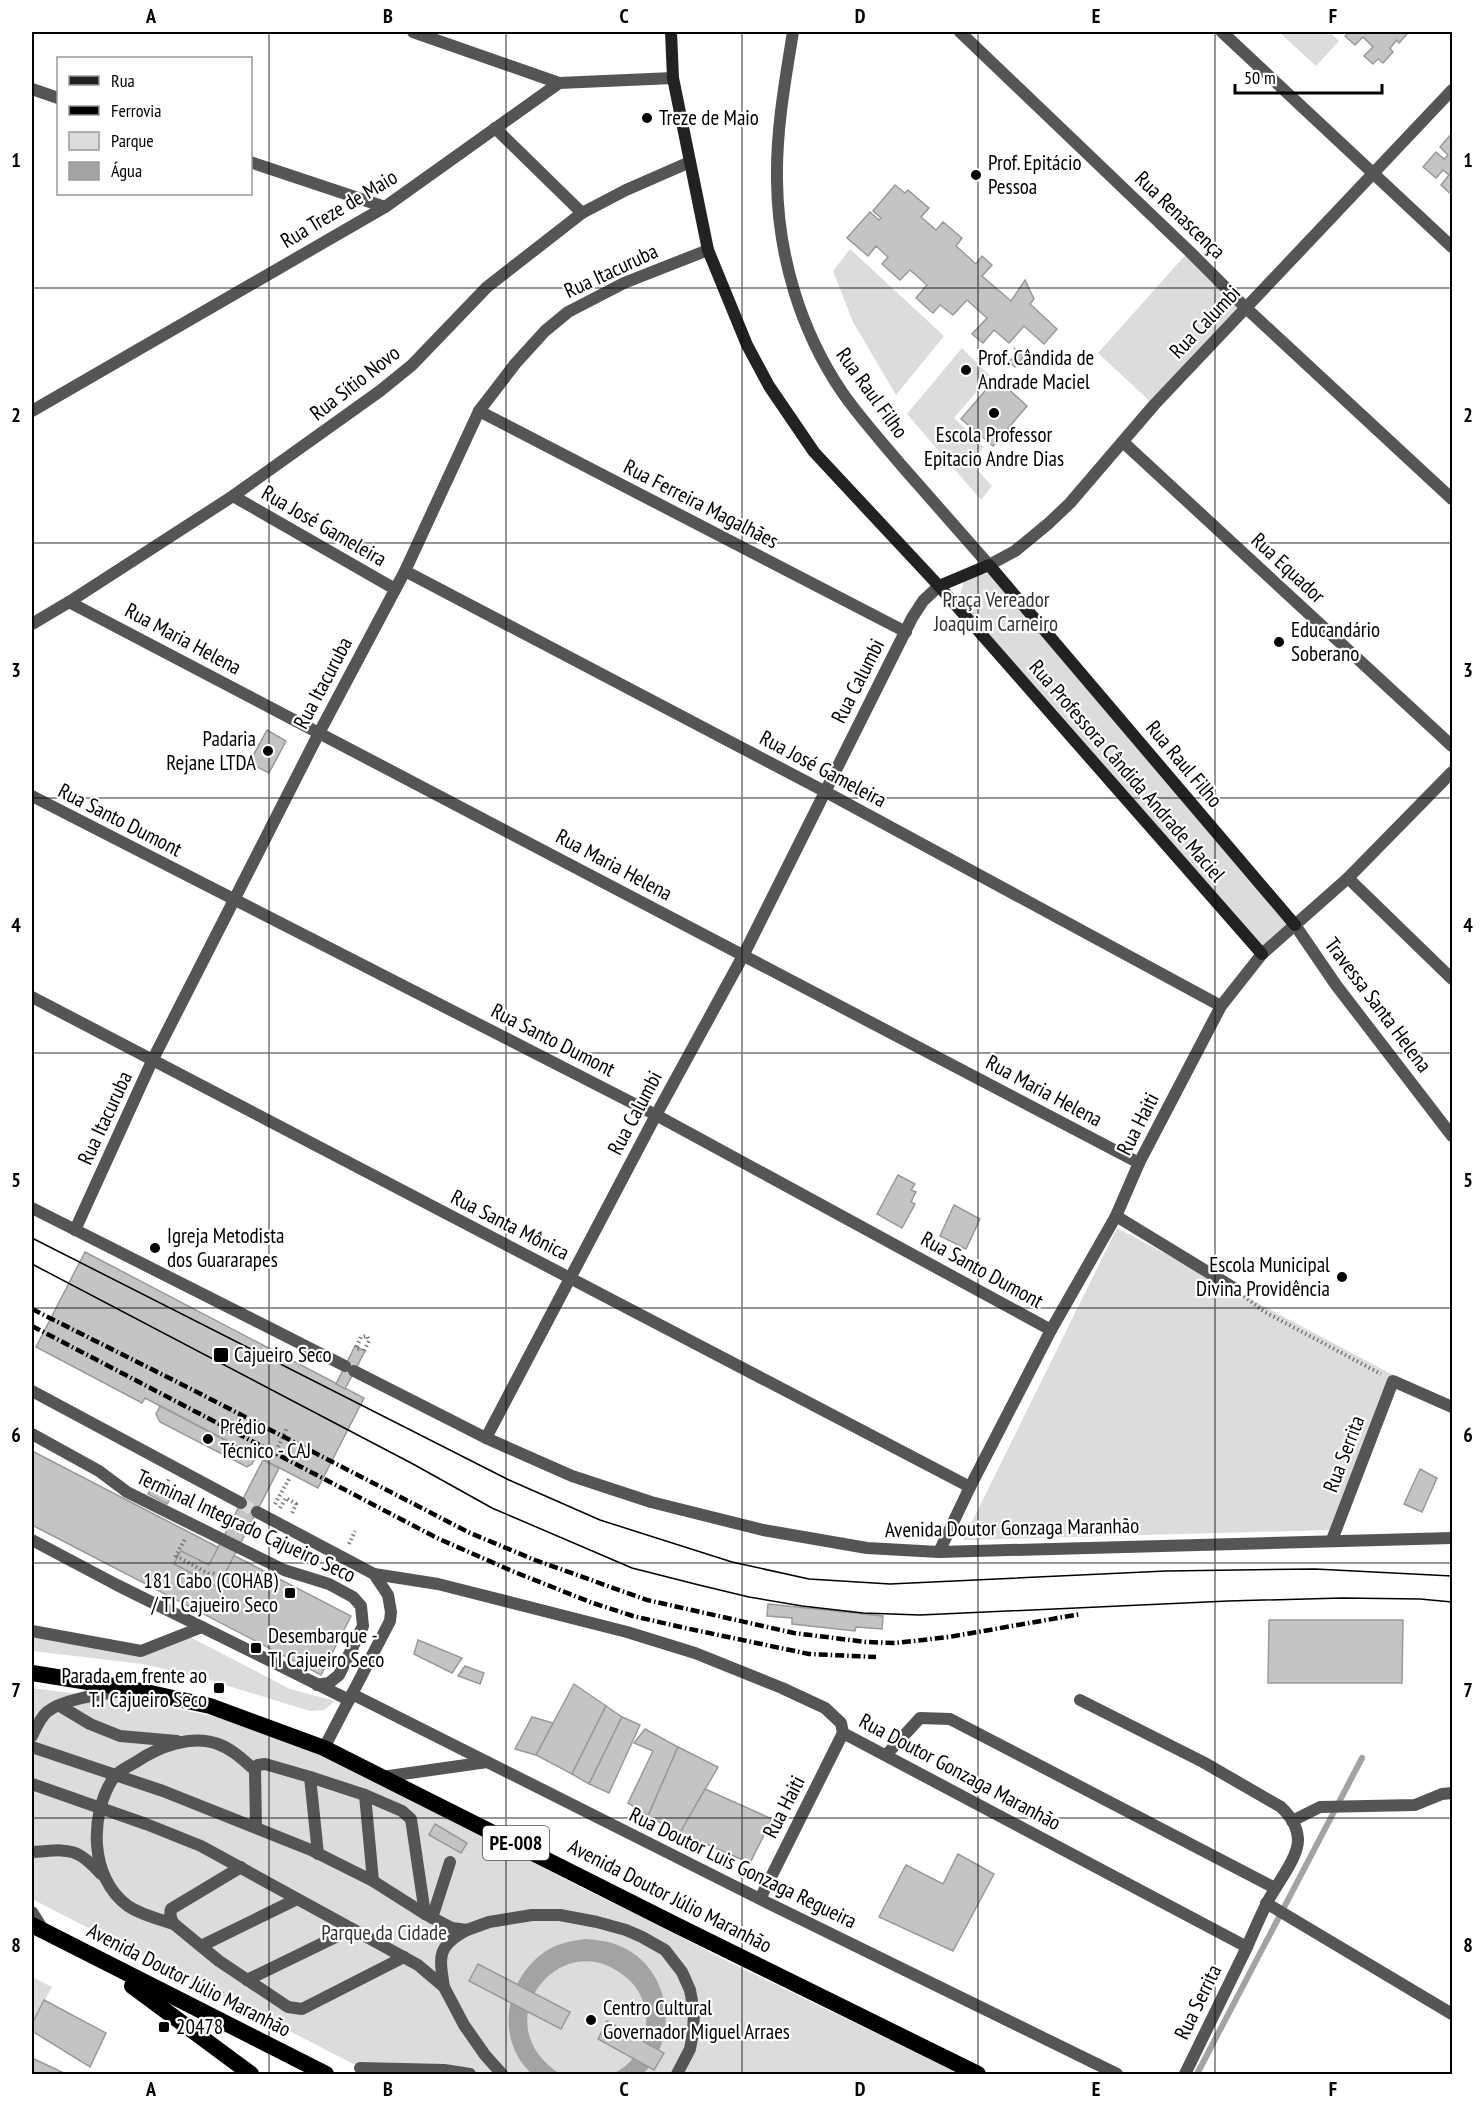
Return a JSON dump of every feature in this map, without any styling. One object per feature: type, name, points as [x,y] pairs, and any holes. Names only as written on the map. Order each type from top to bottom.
[{"type":"highway","name":"Avenida Doutor Júlio Maranhão","points":[[32,1673],[132,1689],[210,1706],[324,1748],[978,2074]]},
{"type":"highway","name":"Avenida Doutor Júlio Maranhão","points":[[38,1928],[326,2074]]},
{"type":"highway","points":[[95,1958],[251,2074]]},
{"type":"main road","name":"Rua Professora Cândida Andrade Maciel","points":[[671,32],[673,78],[708,249],[747,345],[769,386],[814,452],[939,586],[1262,954]]},
{"type":"main road","name":"Rua Calumbi","points":[[939,586],[989,565]]},
{"type":"main road","name":"Rua Raul Filho","points":[[989,565],[1295,925]]},
{"type":"street","points":[[413,32],[559,82],[673,78]]},
{"type":"street","name":"Rua Raul Filho","points":[[793,32],[779,123],[777,182],[786,258],[791,284],[801,313],[825,364],[856,411],[989,565]]},
{"type":"street","name":"Rua Renascença","points":[[960,32],[1189,250],[1246,308],[1452,499]]},
{"type":"street","points":[[1222,32],[1375,172],[1452,247]]},
{"type":"street","name":"Rua Treze de Maio","points":[[33,406],[385,207],[559,82]]},
{"type":"street","points":[[32,89],[57,98]]},
{"type":"street","name":"Rua Calumbi","points":[[989,565],[1015,551],[1070,503],[1154,405],[1452,90]]},
{"type":"street","points":[[495,128],[582,213]]},
{"type":"street","name":"Rua Sítio Novo","points":[[32,624],[233,495],[380,391],[412,365],[487,287],[582,213],[626,190],[690,162]]},
{"type":"street","points":[[252,163],[385,207]]},
{"type":"street","name":"Rua Itacuruba","points":[[75,1230],[152,1061],[319,733],[395,590],[479,411],[515,363],[545,331],[568,312],[624,283],[708,249]]},
{"type":"street","name":"Rua Ferreira Magalhães","points":[[479,411],[906,632]]},
{"type":"street","name":"Rua Equador","points":[[1123,442],[1452,746]]},
{"type":"street","name":"Rua José Gameleira","points":[[233,495],[395,590]]},
{"type":"street","name":"Rua José Gameleira","points":[[405,570],[824,791],[1221,1006]]},
{"type":"street","name":"Rua Calumbi","points":[[486,1438],[569,1278],[744,954],[906,632],[923,601],[939,586]]},
{"type":"street","name":"Rua Maria Helena","points":[[69,602],[1139,1163]]},
{"type":"street","name":"Rua Haiti","points":[[939,1552],[1051,1330],[1116,1216],[1139,1163],[1221,1006],[1262,954],[1348,878],[1452,772]]},
{"type":"street","name":"Rua Santo Dumont","points":[[32,796],[656,1115],[1051,1330]]},
{"type":"street","points":[[1348,878],[1452,980]]},
{"type":"street","name":"Travessa Santa Helena","points":[[1295,925],[1336,985],[1452,1136]]},
{"type":"street","name":"Rua Santa Mônica","points":[[32,997],[970,1487]]},
{"type":"street","name":"Avenida Doutor Gonzaga Maranhão","points":[[32,1208],[486,1438],[572,1476],[651,1502],[763,1530],[867,1548],[939,1552],[1452,1538]]},
{"type":"street","points":[[1116,1216],[1234,1288]]},
{"type":"street","points":[[1393,1381],[1452,1407]]},
{"type":"street","name":"Rua Serrita","points":[[1332,1540],[1393,1381]]},
{"type":"street","points":[[32,1391],[241,1503]]},
{"type":"street","name":"Terminal Integrado Cajueiro Seco","points":[[32,1434],[99,1471],[127,1492],[284,1570],[329,1584],[354,1597],[361,1606],[363,1626],[339,1675],[329,1683],[317,1684]]},
{"type":"street","points":[[256,1512],[374,1574],[388,1595],[390,1621],[324,1748]]},
{"type":"street","points":[[32,1540],[317,1684]]},
{"type":"street","points":[[32,1551],[44,1546]]},
{"type":"street","name":"Rua Doutor Gonzaga Maranhão","points":[[374,1574],[438,1584],[627,1632],[695,1653],[782,1688],[825,1708],[841,1723],[843,1733],[1247,1947]]},
{"type":"street","points":[[32,1631],[141,1652],[202,1626]]},
{"type":"street","name":"Rua Doutor Luis Gonzaga Regueira","points":[[317,1684],[351,1697],[488,1762],[760,1899],[1117,2074]]},
{"type":"street","points":[[32,1736],[38,1722],[48,1710],[74,1700],[132,1689]]},
{"type":"street","points":[[1080,1700],[1203,1762],[1281,1807],[1292,1821],[1320,1807],[1415,1805],[1442,1794],[1452,1793]]},
{"type":"street","points":[[60,1706],[90,1724],[120,1736],[188,1742]]},
{"type":"street","points":[[886,1755],[920,1718],[950,1719],[1275,1888]]},
{"type":"street","name":"Rua Haiti","points":[[760,1899],[843,1733]]},
{"type":"street","points":[[107,1882],[97,1854],[100,1807],[114,1776],[153,1752],[176,1743],[199,1741],[218,1744],[238,1755],[255,1770]]},
{"type":"street","points":[[32,1747],[163,1791],[256,1827],[373,1881],[428,1916],[452,1928],[467,1930]]},
{"type":"street","points":[[381,1777],[488,1762]]},
{"type":"street","points":[[256,1827],[255,1770],[258,1765],[265,1764],[365,1795],[402,1811],[411,1819],[428,1916]]},
{"type":"street","points":[[310,1777],[318,1854]]},
{"type":"street","points":[[32,1784],[100,1807],[201,1846],[404,1957],[430,1974],[444,1987]]},
{"type":"street","points":[[365,1795],[373,1881]]},
{"type":"street","name":"Rua Serrita","points":[[1185,2074],[1270,1905],[1275,1888],[1296,1852],[1298,1841],[1296,1828],[1292,1821]]},
{"type":"street","points":[[32,1852],[71,1850],[92,1864],[126,1905],[137,1912],[174,1924],[247,1980],[288,2007],[302,2009],[404,1957]]},
{"type":"street","points":[[428,1916],[450,1862]]},
{"type":"street","points":[[174,1924],[169,1914],[171,1909],[241,1867]]},
{"type":"street","points":[[201,1946],[297,1899]]},
{"type":"street","points":[[1270,1905],[1452,2014]]},
{"type":"street","points":[[32,1912],[38,1928]]},
{"type":"street","points":[[502,2074],[464,2025],[444,1987],[441,1951],[452,1938],[489,1922],[532,1915],[560,1915],[626,1930],[665,1950],[682,1972],[690,1990],[694,2012],[690,2049],[676,2074]]},
{"type":"street","points":[[247,1980],[352,1929]]},
{"type":"street","points":[[360,2068],[444,2070],[470,2074]]},
{"type":"path","points":[[1234,1288],[1263,1311],[1393,1381]]},
{"type":"path","points":[[278,1447],[287,1428]]},
{"type":"path","points":[[286,1498],[280,1508],[276,1507],[275,1504],[289,1479]]},
{"type":"path","points":[[157,1486],[170,1492]]},
{"type":"path","points":[[185,1539],[175,1557],[222,1578]]},
{"type":"green space","points":[[1279,32],[1329,32],[1339,41],[1316,66]]},
{"type":"green space","points":[[850,249],[944,336],[896,395],[853,322],[833,271]]},
{"type":"green space","points":[[1189,251],[1246,308],[1154,405],[1098,353]]},
{"type":"green space","points":[[962,348],[990,376],[954,418],[984,447],[970,462],[992,486],[981,500],[907,414]]},
{"type":"green space","name":"Praça Vereador Joaquim Carneiro","points":[[995,572],[1295,925],[1262,954],[957,605],[965,577]]},
{"type":"green space","points":[[1117,1228],[1393,1375],[1331,1530],[963,1540]]},
{"type":"green space","points":[[188,1636],[290,1689],[335,1701],[324,1710],[310,1711],[206,1679],[143,1664],[32,1651],[32,1637],[142,1656]]},
{"type":"green space","name":"Parque da Cidade","points":[[32,1688],[154,1704],[217,1717],[306,1748],[379,1781],[582,1888],[960,2074],[373,2074],[32,1899]]},
{"type":"green space","points":[[32,1977],[52,1987],[32,2024]]},
{"type":"water","points":[[585,1939],[613,1943],[638,1957],[651,1971],[660,1987],[665,2005],[666,2024],[655,2059],[643,2074],[612,2074],[626,2065],[640,2047],[645,2032],[646,2012],[642,1999],[632,1983],[603,1964],[579,1962],[557,1969],[540,1985],[529,2006],[528,2029],[537,2053],[560,2074],[532,2074],[520,2060],[512,2044],[509,2010],[521,1977],[532,1963],[551,1948]]},
{"type":"building","points":[[1350,32],[1408,33],[1399,43],[1397,40],[1390,48],[1393,52],[1383,63],[1378,59],[1373,64],[1364,56],[1373,47],[1363,37],[1355,45],[1345,36]]},
{"type":"building","points":[[1452,133],[1452,195],[1441,185],[1449,175],[1443,170],[1436,178],[1423,167],[1436,152],[1444,159],[1448,155],[1440,147]]},
{"type":"building","points":[[895,185],[905,193],[908,190],[929,208],[921,217],[936,230],[943,222],[962,238],[956,246],[976,264],[982,256],[992,265],[982,276],[1011,301],[1025,280],[1034,299],[1030,304],[1057,329],[1044,344],[1024,326],[1009,343],[994,330],[983,343],[972,334],[987,318],[967,300],[953,315],[940,305],[933,313],[916,298],[927,285],[910,270],[900,280],[882,264],[888,257],[876,246],[868,256],[847,238],[870,212],[879,220],[881,218],[873,211]]},
{"type":"building","points":[[1014,348],[1024,357],[1015,367],[1009,362],[1018,352]]},
{"type":"building","name":"Escola Professor Epitacio Andre Dias","points":[[996,378],[1027,406],[993,446],[961,419]]},
{"type":"building","name":"Padaria Rejane LTDA","points":[[267,730],[286,741],[269,773],[249,763]]},
{"type":"building","points":[[898,1175],[915,1184],[911,1190],[916,1192],[911,1202],[915,1204],[902,1228],[877,1214]]},
{"type":"building","points":[[954,1205],[980,1219],[966,1249],[940,1236]]},
{"type":"building","points":[[85,1252],[364,1398],[318,1488],[145,1398],[142,1403],[36,1347]]},
{"type":"building","points":[[355,1346],[365,1351],[345,1389],[336,1384]]},
{"type":"building","name":"Prédio Técnico - CAJ","points":[[160,1406],[256,1456],[252,1464],[247,1467],[160,1422],[156,1414]]},
{"type":"building","points":[[32,1451],[351,1616],[321,1675],[32,1525]]},
{"type":"building","points":[[263,1460],[279,1468],[218,1587],[174,1564],[181,1551],[209,1565]]},
{"type":"building","points":[[1420,1469],[1437,1478],[1422,1512],[1404,1504]]},
{"type":"building","points":[[154,1484],[173,1494],[167,1504],[148,1494]]},
{"type":"building","points":[[768,1604],[883,1616],[882,1629],[856,1627],[855,1631],[792,1624],[792,1618],[767,1616]]},
{"type":"building","points":[[1269,1620],[1403,1620],[1402,1683],[1268,1683]]},
{"type":"building","points":[[418,1640],[462,1658],[452,1673],[414,1654]]},
{"type":"building","points":[[465,1666],[484,1673],[480,1684],[458,1676]]},
{"type":"building","points":[[574,1684],[606,1706],[572,1774],[536,1755]]},
{"type":"building","points":[[606,1706],[622,1717],[589,1784],[572,1774]]},
{"type":"building","points":[[532,1717],[553,1723],[536,1755],[515,1749]]},
{"type":"building","points":[[622,1717],[640,1725],[609,1793],[589,1784]]},
{"type":"building","points":[[645,1729],[678,1747],[648,1816],[628,1803],[653,1751],[634,1743]]},
{"type":"building","points":[[678,1747],[718,1767],[680,1833],[648,1816]]},
{"type":"building","points":[[705,1789],[772,1819],[750,1863],[680,1833]]},
{"type":"building","points":[[435,1824],[467,1843],[461,1853],[429,1835]]},
{"type":"building","points":[[958,1854],[994,1874],[953,1951],[879,1917],[906,1865],[943,1884]]},
{"type":"building","points":[[478,1964],[570,2012],[561,2029],[469,1981]]},
{"type":"building","points":[[44,2000],[106,2033],[90,2067],[32,2031],[32,2024]]},
{"type":"building","points":[[607,2021],[664,2053],[654,2070],[598,2039]]},
{"type":"building","points":[[32,2058],[66,2074],[32,2074]]},
{"type":"waterway","points":[[1197,2074],[1362,1758]]},
{"type":"tunnel","points":[[241,1503],[257,1512]]},
{"type":"tram line","points":[[32,1238],[509,1480],[600,1520],[732,1562],[809,1579],[890,1584],[1166,1571],[1315,1569],[1452,1576]]},
{"type":"tram line","points":[[32,1264],[413,1464],[492,1508],[632,1568],[749,1597],[863,1613],[920,1615],[1342,1598],[1420,1599],[1452,1602]]},
{"type":"railway","points":[[32,1309],[470,1533],[535,1560],[647,1600],[794,1633],[866,1642],[895,1643],[949,1637],[1081,1614]]},
{"type":"railway","points":[[32,1326],[437,1538],[590,1602],[633,1616],[809,1654],[876,1657]]},
{"type":"place","name":"Treze de Maio","points":[[647,118]]},
{"type":"place","name":"Prof. Epitácio Pessoa","points":[[976,175]]},
{"type":"place","name":"Prof. Cândida de Andrade Maciel","points":[[966,370]]},
{"type":"place","name":"Escola Professor Epitacio Andre Dias","points":[[994,413]]},
{"type":"place","name":"Educandário Soberano","points":[[1279,642]]},
{"type":"place","name":"Padaria Rejane LTDA","points":[[268,751]]},
{"type":"place","name":"Igreja Metodista dos Guararapes","points":[[155,1248]]},
{"type":"place","name":"Escola Municipal Divina Providência","points":[[1342,1277]]},
{"type":"place","name":"Cajueiro Seco","points":[[221,1355]]},
{"type":"place","name":"Prédio Técnico - CAJ","points":[[208,1439]]},
{"type":"place","name":"181 Cabo (COHAB) / TI Cajueiro Seco","points":[[290,1593]]},
{"type":"place","name":"Desembarque - TI Cajueiro Seco","points":[[256,1648]]},
{"type":"place","name":"Parada em frente ao T.I Cajueiro Seco","points":[[219,1688]]},
{"type":"place","name":"Centro Cultural Governador Miguel Arraes","points":[[591,2020]]},
{"type":"place","name":"20478","points":[[164,2027]]}]
